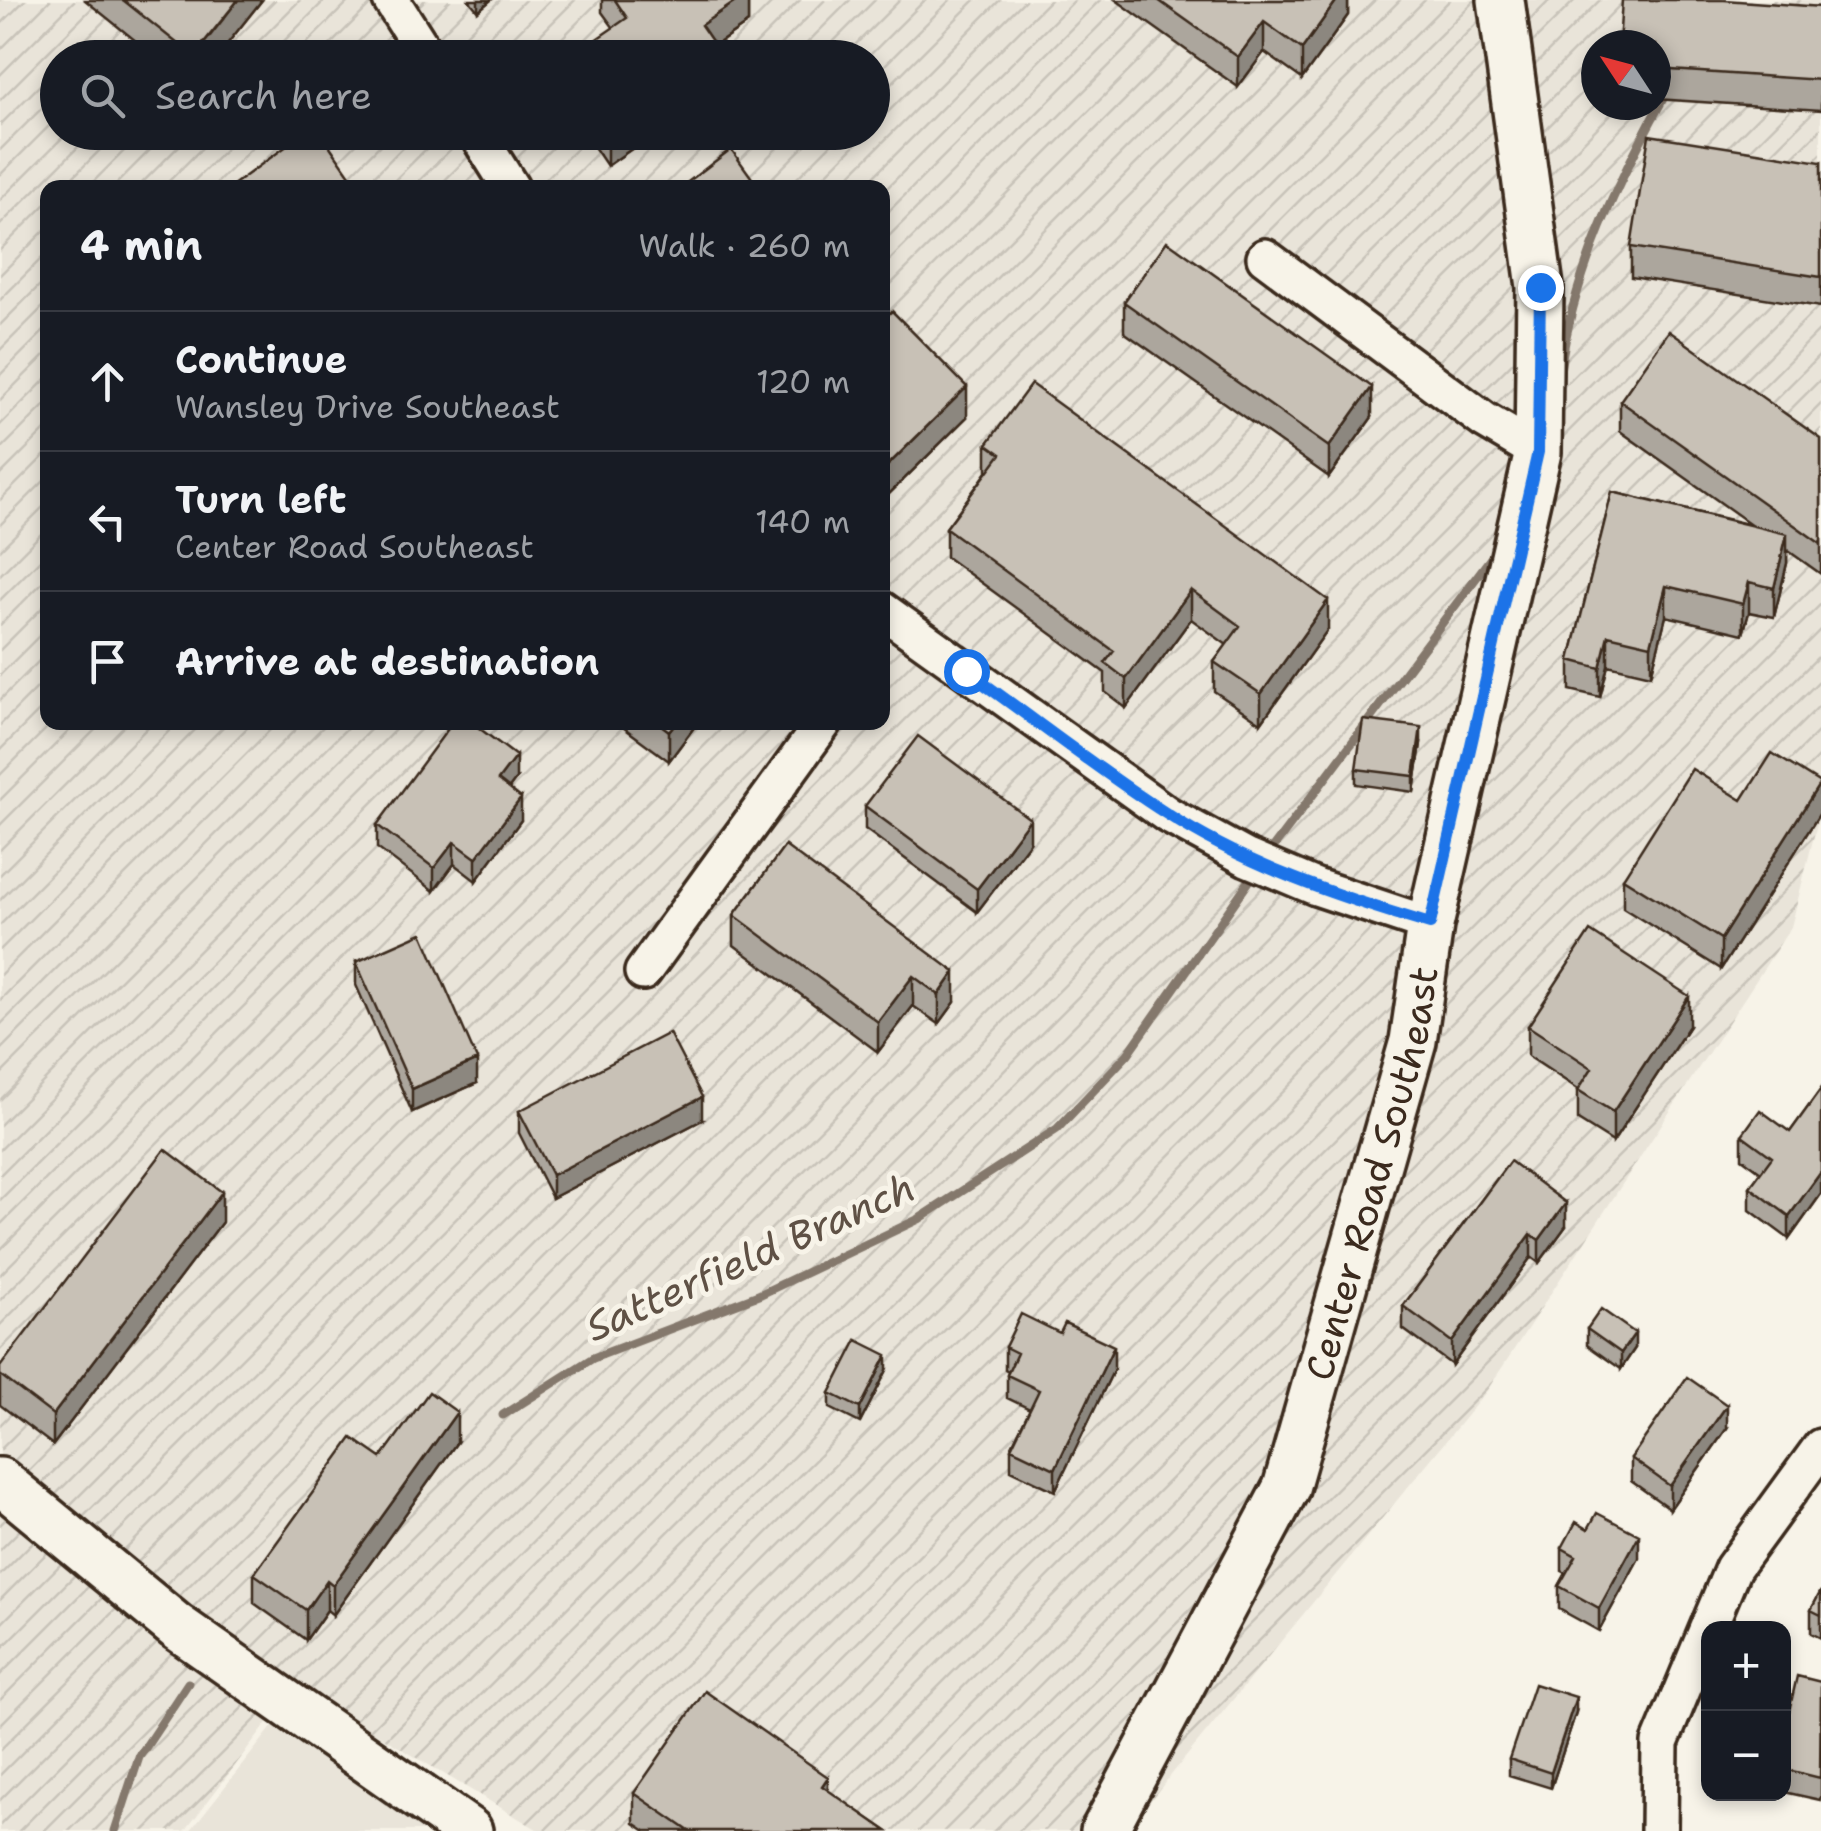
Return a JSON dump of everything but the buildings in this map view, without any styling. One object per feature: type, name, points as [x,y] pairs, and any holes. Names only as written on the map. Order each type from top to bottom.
[{"type":"street","points":[[391,0],[417,40]]},
{"type":"street","name":"Center Road Southeast","points":[[1104,1831],[1286,1488],[1413,1041],[1430,924],[1538,452],[1540,287],[1501,0]]},
{"type":"street","points":[[488,150],[507,180]]},
{"type":"street","points":[[1266,258],[1484,420],[1538,452]]},
{"type":"street","points":[[890,626],[1168,815],[1248,858],[1316,887],[1430,924]]},
{"type":"street","points":[[643,972],[818,730]]},
{"type":"street","points":[[1659,1831],[1660,1743],[1732,1568],[1821,1448]]},
{"type":"street","points":[[0,1481],[176,1626],[469,1831]]},
{"type":"shaded area","points":[[0,0],[1821,0],[1821,808],[1791,927],[1486,1392],[1125,1831],[540,1831],[296,1686],[185,1831],[0,1831]]},
{"type":"shaded area","points":[[277,1721],[436,1831],[190,1831]]},
{"type":"waterway","name":"Satterfield Branch","points":[[1560,371],[1587,262],[1652,120]]},
{"type":"waterway","name":"Satterfield Branch","points":[[1266,857],[1497,550]]},
{"type":"waterway","name":"Satterfield Branch","points":[[503,1415],[593,1358],[761,1294],[919,1219],[1057,1129],[1128,1054],[1257,870]]},
{"type":"waterway","name":"Satterfield Branch","points":[[115,1831],[139,1757],[188,1683]]},
{"type":"route","points":[[966,671],[1168,815],[1248,858],[1316,887],[1430,924],[1538,452],[1540,287]]}]
